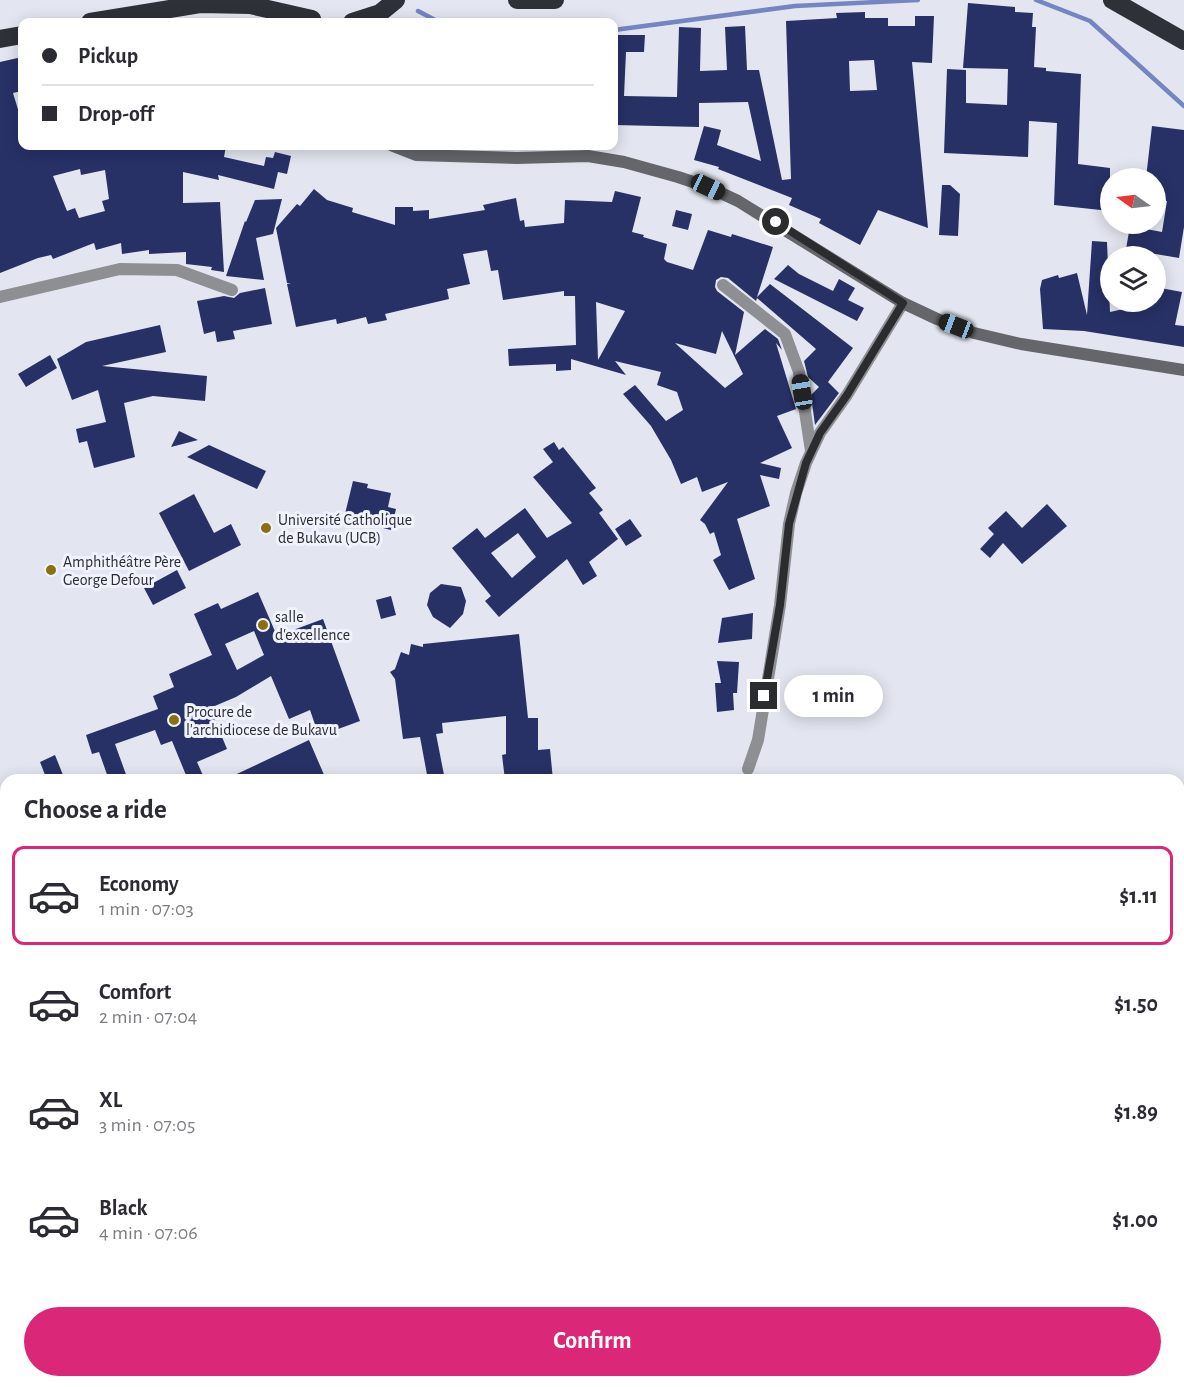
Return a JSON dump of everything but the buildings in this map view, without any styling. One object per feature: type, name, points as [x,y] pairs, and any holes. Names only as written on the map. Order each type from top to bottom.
[{"type":"highway","points":[[284,0],[315,18]]},
{"type":"highway","points":[[376,18],[396,0]]},
{"type":"highway","points":[[517,0],[555,0]]},
{"type":"highway","points":[[1112,0],[1184,41]]},
{"type":"highway","points":[[106,18],[154,6],[202,2],[250,5],[307,18]]},
{"type":"highway","points":[[0,39],[18,35]]},
{"type":"street","points":[[403,150],[416,155],[517,158],[588,156],[624,162],[678,177],[708,187],[738,201],[903,303],[974,333],[1020,344],[1184,370]]},
{"type":"street","points":[[0,297],[120,269],[177,270],[232,290]]},
{"type":"street","points":[[723,285],[785,334],[799,372],[811,451]]},
{"type":"street","points":[[748,769],[758,740],[780,605],[789,524],[796,493],[820,433],[847,395],[903,303]]},
{"type":"waterway","points":[[618,29],[795,6],[918,0]]},
{"type":"waterway","points":[[1036,0],[1090,21],[1184,106]]},
{"type":"waterway","points":[[418,11],[431,18]]},
{"type":"place","name":"Université Catholique de Bukavu (UCB)","points":[[266,528]]},
{"type":"place","name":"Amphithéâtre Père George Defour","points":[[51,570]]},
{"type":"place","name":"salle d'excellence","points":[[263,625]]},
{"type":"place","name":"Procure de l'archidiocese de Bukavu","points":[[174,720]]},
{"type":"route","points":[[764,696],[780,605],[789,524],[806,463],[820,433],[847,395],[903,303],[776,222]]}]
